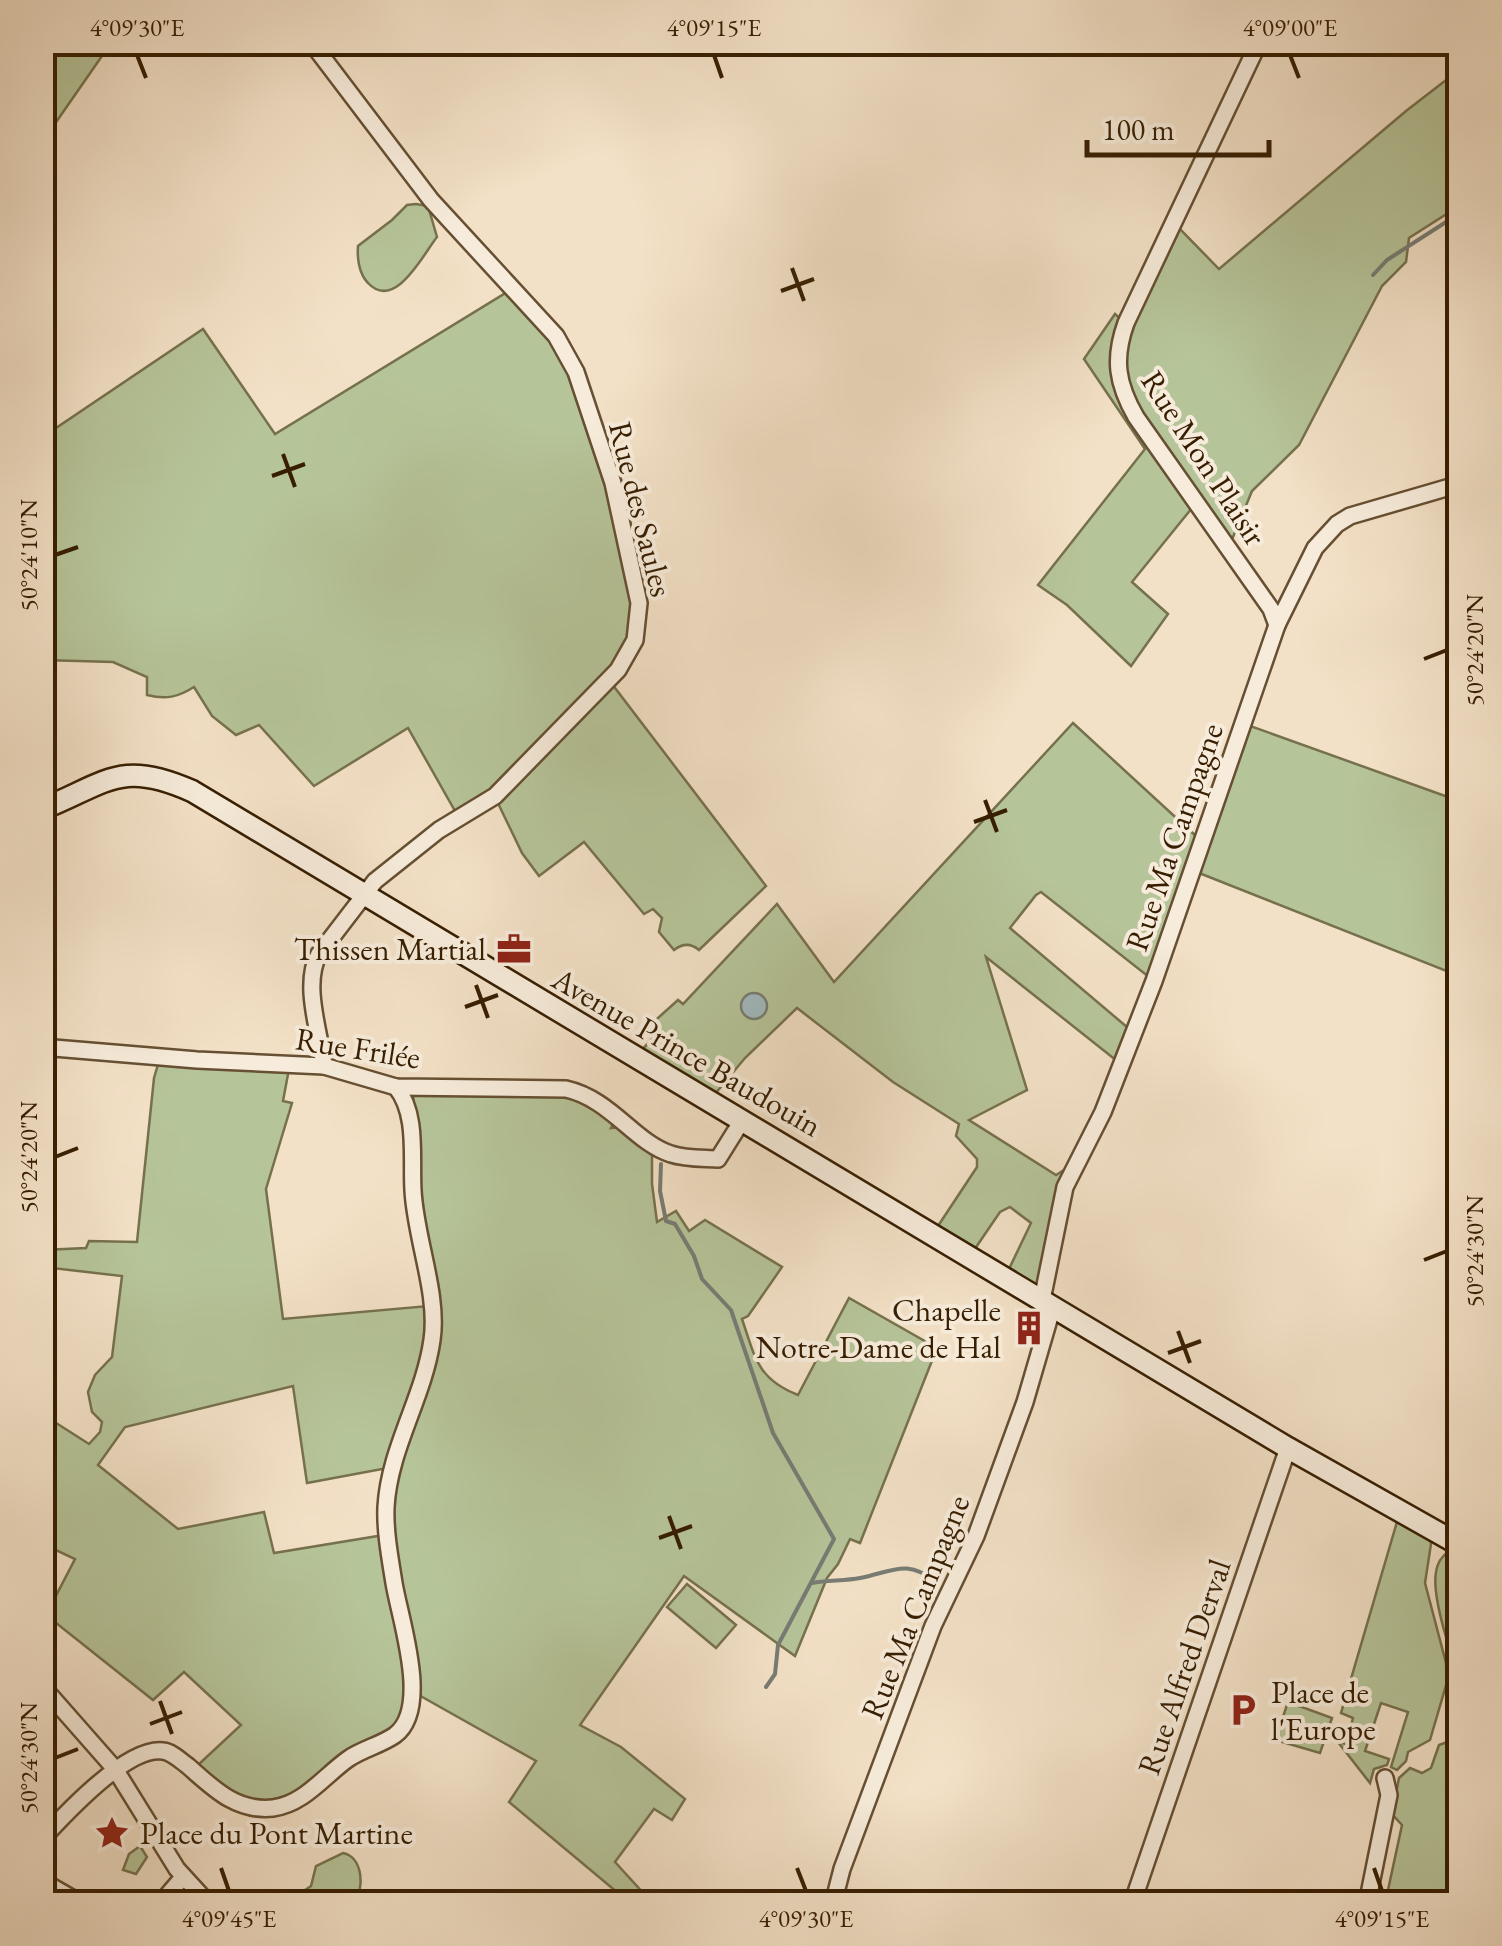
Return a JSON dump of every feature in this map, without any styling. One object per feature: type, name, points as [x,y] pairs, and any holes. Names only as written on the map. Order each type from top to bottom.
[{"type":"street","name":"Rue des Saules","points":[[312,42],[430,200],[556,336],[576,372],[613,484],[639,603],[635,640],[618,670],[495,796],[439,830],[375,881],[312,965],[324,1066]]},
{"type":"street","name":"Rue Mon Plaisir","points":[[1259,42],[1126,324],[1116,360],[1121,388],[1136,417],[1271,609],[1277,625]]},
{"type":"street","name":"Rue Ma Campagne","points":[[833,1904],[842,1869],[933,1626],[976,1536],[1025,1402],[1048,1303],[1063,1195],[1103,1112],[1154,981],[1277,625],[1314,548],[1336,524],[1359,512],[1460,484]]},
{"type":"street","name":"Avenue Prince Baudouin","points":[[42,809],[122,774],[166,780],[192,791],[1288,1448],[1460,1545]]},
{"type":"street","name":"Rue Frilée","points":[[42,1046],[196,1060],[324,1066],[396,1087],[566,1088],[599,1102],[668,1154],[694,1158],[718,1159],[743,1119]]},
{"type":"street","points":[[42,1838],[115,1769],[154,1751],[165,1750],[228,1800],[276,1808],[294,1802],[347,1759],[398,1733],[408,1717],[411,1668],[386,1510],[396,1458],[428,1358],[433,1322],[414,1208],[410,1119],[405,1100],[396,1087]]},
{"type":"street","name":"Rue Alfred Derval","points":[[1132,1904],[1288,1448]]},
{"type":"street","points":[[42,1686],[115,1769],[183,1877],[209,1904]]},
{"type":"street","points":[[1367,1904],[1389,1796],[1385,1778]]},
{"type":"street","points":[[160,1904],[183,1877]]},
{"type":"street","points":[[42,1881],[82,1904]]},
{"type":"green space","points":[[42,43],[111,43],[43,141],[42,141]]},
{"type":"green space","points":[[1459,70],[1459,206],[1409,238],[1406,262],[1382,286],[1299,445],[1252,491],[1233,537],[1226,545],[1196,503],[1132,582],[1168,614],[1131,666],[1067,605],[1038,585],[1145,449],[1084,359],[1115,314],[1125,323],[1173,222],[1219,269]]},
{"type":"green space","points":[[407,205],[428,206],[437,237],[408,277],[388,290],[378,290],[362,275],[358,246]]},
{"type":"green space","points":[[512,289],[556,336],[613,483],[639,622],[609,680],[766,886],[699,950],[687,945],[674,950],[659,932],[662,918],[653,909],[644,914],[584,842],[539,876],[522,853],[495,797],[459,818],[408,728],[314,786],[259,725],[236,735],[212,716],[194,687],[172,697],[154,697],[147,695],[147,677],[113,662],[43,660],[42,422],[50,432],[203,329],[275,434]]},
{"type":"green space","points":[[1073,723],[1197,837],[1242,723],[1459,801],[1459,976],[1194,871],[1154,981],[1041,892],[1036,895],[1010,928],[1134,1033],[1122,1065],[986,957],[1027,1090],[969,1120],[1056,1175],[1077,1162],[1042,1300],[1009,1269],[1031,1223],[1010,1207],[1000,1212],[970,1256],[938,1237],[938,1226],[977,1167],[977,1159],[956,1136],[959,1124],[893,1082],[797,1008],[745,1058],[710,1100],[636,1056],[653,1038],[648,1027],[678,1000],[683,1004],[777,904],[834,982]]},
{"type":"green space","points":[[159,1061],[289,1069],[283,1101],[292,1103],[266,1189],[283,1319],[428,1306],[431,1326],[390,1471],[382,1469],[307,1483],[293,1386],[125,1427],[98,1465],[178,1529],[264,1512],[274,1553],[384,1535],[409,1685],[398,1727],[341,1767],[296,1792],[252,1802],[232,1797],[198,1765],[241,1725],[184,1672],[153,1700],[46,1615],[75,1559],[43,1544],[42,1414],[89,1444],[100,1432],[102,1422],[92,1412],[88,1392],[95,1375],[112,1357],[122,1276],[43,1267],[43,1250],[86,1248],[89,1241],[137,1242]]},
{"type":"green space","points":[[413,1093],[561,1094],[584,1100],[615,1121],[611,1128],[622,1127],[652,1149],[657,1222],[676,1211],[689,1231],[705,1220],[782,1267],[742,1319],[759,1365],[784,1389],[798,1395],[849,1298],[937,1348],[860,1543],[850,1539],[827,1578],[795,1656],[684,1576],[580,1725],[621,1747],[685,1799],[672,1820],[654,1809],[615,1862],[645,1895],[630,1903],[509,1802],[536,1761],[417,1694],[390,1509],[395,1472],[430,1366]]},
{"type":"green space","points":[[1399,1515],[1429,1533],[1425,1583],[1446,1663],[1447,1682],[1430,1740],[1408,1752],[1397,1770],[1391,1767],[1408,1712],[1381,1703],[1365,1751],[1389,1759],[1387,1765],[1374,1769],[1370,1783],[1338,1742],[1346,1744],[1353,1718],[1341,1713]]},
{"type":"green space","points":[[1456,1548],[1459,1669],[1442,1622],[1435,1582],[1440,1560]]},
{"type":"green space","points":[[687,1584],[736,1625],[716,1648],[667,1607]]},
{"type":"green space","points":[[1288,1702],[1332,1718],[1320,1753],[1275,1740]]},
{"type":"green space","points":[[1459,1715],[1459,1903],[1385,1904],[1402,1825],[1392,1814],[1399,1778],[1410,1768],[1422,1773],[1431,1768],[1439,1745],[1453,1740]]},
{"type":"green space","points":[[140,1846],[147,1857],[136,1874],[123,1870],[129,1854]]},
{"type":"green space","points":[[343,1853],[355,1861],[360,1874],[360,1890],[354,1903],[286,1903],[311,1886],[316,1866]]},
{"type":"water","points":[[754,993],[763,997],[767,1006],[763,1015],[754,1019],[745,1015],[741,1006],[745,997]]},
{"type":"waterway","points":[[1373,275],[1387,260],[1460,213]]},
{"type":"waterway","points":[[661,1164],[660,1191],[666,1221],[675,1224],[702,1279],[731,1310],[773,1433],[834,1539],[778,1645],[775,1674],[766,1687]]},
{"type":"waterway","points":[[812,1583],[908,1569],[935,1582]]},
{"type":"place","name":"Thissen Martial","points":[[514,949]]},
{"type":"place","name":"Chapelle Notre-Dame de Hal","points":[[1029,1328]]},
{"type":"place","name":"Place de l'Europe","points":[[1243,1710]]},
{"type":"place","name":"Place du Pont Martine","points":[[112,1833]]}]
